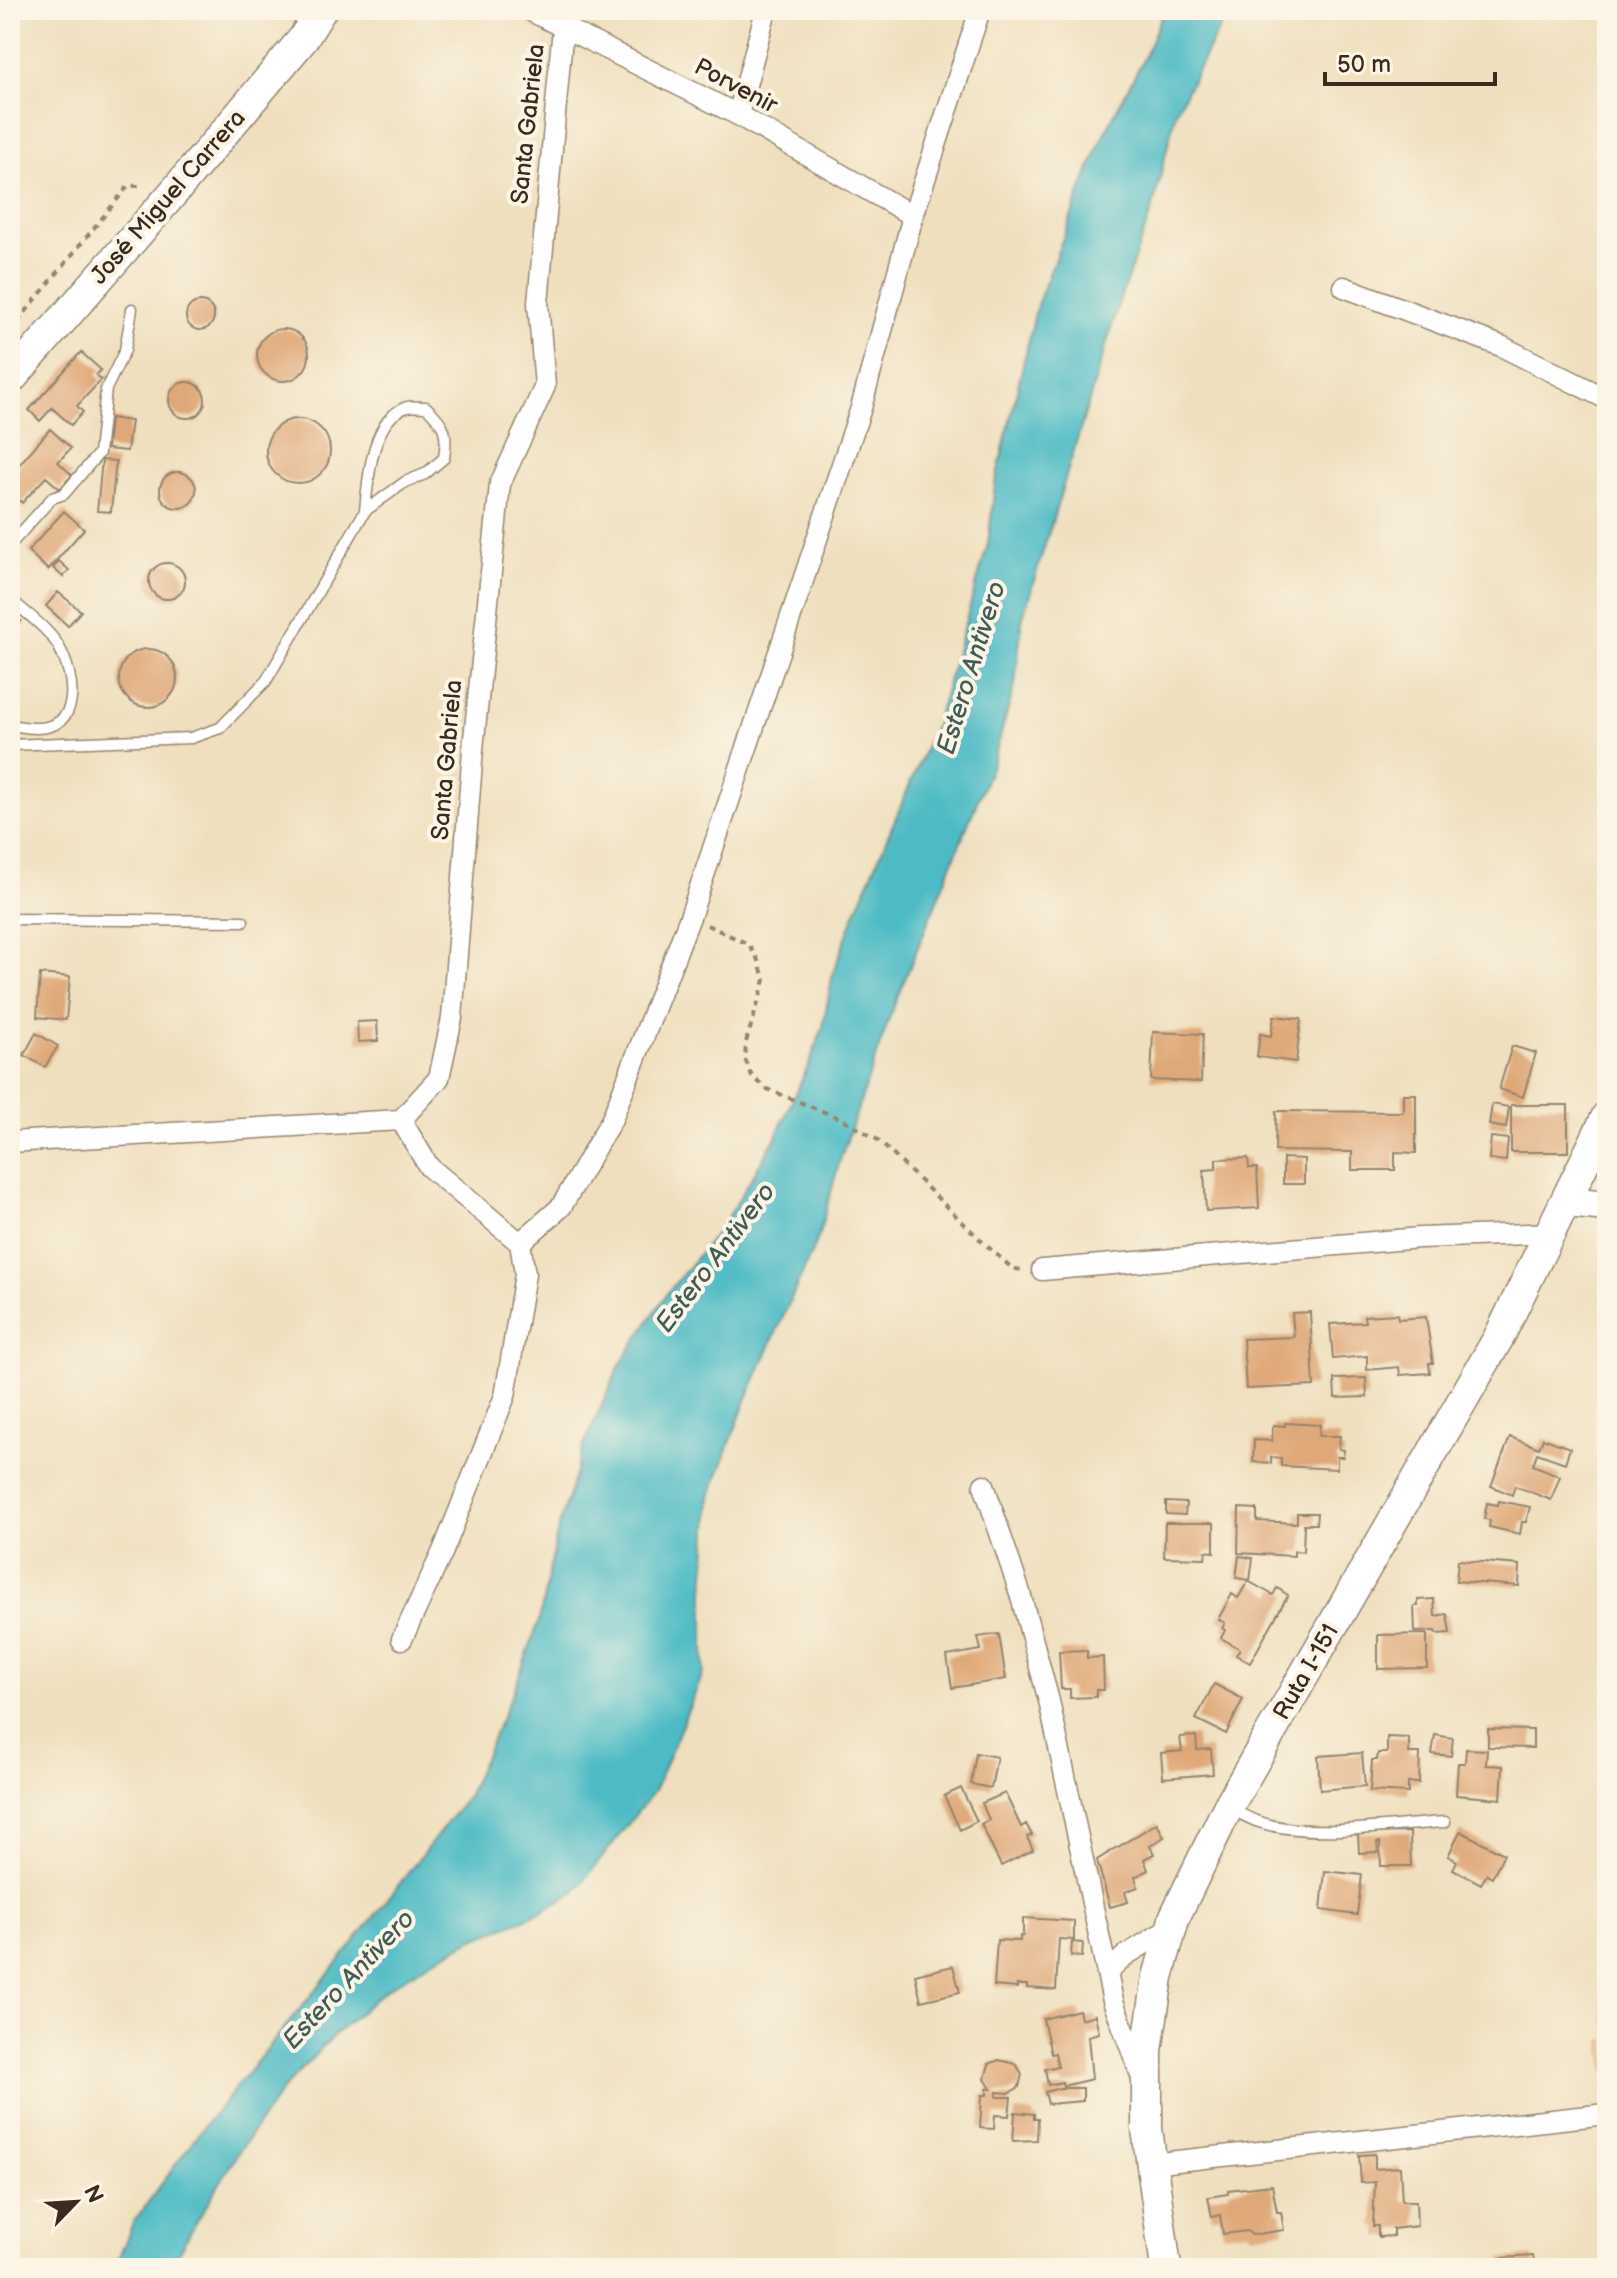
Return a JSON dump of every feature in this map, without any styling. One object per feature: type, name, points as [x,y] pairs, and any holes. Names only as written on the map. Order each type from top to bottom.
[{"type":"street","name":"José Miguel Carrera","points":[[10,380],[303,39],[321,10]]},
{"type":"street","name":"Porvenir","points":[[529,10],[568,19],[913,216]]},
{"type":"street","points":[[738,115],[766,10]]},
{"type":"street","points":[[520,1243],[561,1207],[612,1119],[690,917],[861,408],[913,216],[980,10]]},
{"type":"street","name":"Santa Gabriela","points":[[401,1120],[439,1078],[452,1018],[473,749],[500,484],[545,386],[539,290],[568,19]]},
{"type":"street","points":[[1344,287],[1501,346],[1607,399]]},
{"type":"street","name":"Ruta I-151","points":[[1166,2268],[1150,2164],[1146,2089],[1152,2009],[1172,1927],[1190,1882],[1228,1807],[1499,1337],[1607,1116]]},
{"type":"street","points":[[10,1142],[401,1120],[429,1167],[520,1243],[525,1274],[505,1396],[443,1551],[402,1639]]},
{"type":"street","points":[[1567,1202],[1607,1206]]},
{"type":"street","points":[[1042,1270],[1420,1238],[1552,1233]]},
{"type":"street","points":[[984,1485],[1020,1593],[1049,1701],[1113,2001],[1146,2089]]},
{"type":"street","points":[[1107,1973],[1126,1955],[1172,1927]]},
{"type":"street","points":[[1150,2164],[1607,2114]]},
{"type":"lane","points":[[10,545],[52,498],[64,494],[99,453],[106,389],[125,350],[132,309]]},
{"type":"lane","points":[[10,745],[191,738],[220,728],[266,681],[365,511],[388,492],[425,474],[444,458],[447,440],[442,420],[426,407],[406,407],[384,424],[374,449],[365,511]]},
{"type":"lane","points":[[10,599],[58,644],[67,665],[73,696],[70,707],[61,719],[46,727],[10,725]]},
{"type":"lane","points":[[10,919],[243,921]]},
{"type":"lane","points":[[1228,1807],[1257,1822],[1311,1830],[1445,1822]]},
{"type":"path","points":[[10,331],[129,185],[174,192]]},
{"type":"path","points":[[690,917],[748,944],[757,958],[765,980],[746,1042],[745,1059],[752,1076],[767,1089],[842,1119],[878,1140],[1012,1268],[1042,1270]]},
{"type":"water","name":"Estero Antivero","points":[[1164,10],[1229,10],[1176,111],[1153,207],[1121,296],[1022,620],[1015,684],[992,765],[891,1013],[840,1160],[818,1238],[746,1400],[710,1497],[704,1591],[704,1672],[654,1791],[575,1892],[543,1911],[435,1959],[385,1990],[332,2037],[283,2089],[237,2154],[169,2268],[115,2268],[133,2223],[201,2130],[341,1959],[467,1797],[514,1690],[539,1621],[558,1529],[585,1443],[620,1365],[668,1292],[724,1224],[775,1139],[823,1027],[833,973],[854,916],[936,723],[988,544],[995,484],[1037,305],[1102,138],[1144,58]]},
{"type":"building","points":[[200,302],[210,306],[214,316],[210,326],[200,330],[190,326],[186,316],[190,306]]},
{"type":"building","points":[[283,329],[301,337],[309,355],[301,373],[283,381],[265,373],[257,355],[265,337]]},
{"type":"building","points":[[81,352],[101,370],[96,375],[101,380],[77,406],[83,412],[71,425],[52,408],[40,421],[29,410]]},
{"type":"building","points":[[187,382],[200,387],[205,400],[200,413],[187,418],[174,413],[169,400],[174,387]]},
{"type":"building","points":[[110,418],[131,421],[127,451],[107,449]]},
{"type":"building","points":[[298,419],[316,425],[324,433],[330,451],[324,469],[316,477],[298,483],[280,477],[272,469],[266,451],[272,433],[280,425]]},
{"type":"building","points":[[50,429],[71,448],[58,462],[72,475],[60,489],[46,477],[22,503],[19,500],[10,511],[10,475]]},
{"type":"building","points":[[102,460],[116,461],[111,512],[97,511]]},
{"type":"building","points":[[178,472],[191,477],[196,490],[191,503],[178,508],[165,503],[160,490],[165,477]]},
{"type":"building","points":[[64,511],[84,529],[48,570],[28,551]]},
{"type":"building","points":[[59,561],[69,570],[63,577],[53,568]]},
{"type":"building","points":[[167,563],[180,568],[185,581],[180,594],[167,599],[154,594],[149,581],[154,568]]},
{"type":"building","points":[[58,592],[81,611],[68,626],[46,606]]},
{"type":"building","points":[[10,611],[21,621],[10,634]]},
{"type":"building","points":[[148,649],[159,651],[168,658],[175,667],[175,689],[168,698],[159,705],[148,707],[137,705],[128,698],[121,689],[119,678],[121,667],[128,658],[137,651]]},
{"type":"building","points":[[40,974],[70,977],[66,1020],[37,1017]]},
{"type":"building","points":[[1274,1016],[1301,1019],[1296,1062],[1257,1057],[1260,1034],[1271,1036]]},
{"type":"building","points":[[377,1021],[378,1041],[358,1042],[357,1022]]},
{"type":"building","points":[[1153,1032],[1203,1034],[1201,1082],[1151,1080]]},
{"type":"building","points":[[36,1033],[58,1046],[45,1067],[24,1055]]},
{"type":"building","points":[[1512,1046],[1536,1053],[1523,1097],[1499,1089]]},
{"type":"building","points":[[1403,1094],[1416,1094],[1416,1153],[1395,1152],[1395,1170],[1352,1170],[1352,1152],[1275,1151],[1276,1111],[1403,1112]]},
{"type":"building","points":[[1492,1104],[1509,1107],[1506,1128],[1489,1125]]},
{"type":"building","points":[[1511,1105],[1568,1105],[1568,1152],[1511,1152]]},
{"type":"building","points":[[1491,1137],[1508,1139],[1506,1161],[1489,1159]]},
{"type":"building","points":[[1248,1158],[1249,1168],[1257,1168],[1259,1208],[1206,1211],[1204,1170],[1216,1169],[1216,1159]]},
{"type":"building","points":[[1283,1158],[1304,1159],[1304,1184],[1283,1184]]},
{"type":"building","points":[[1310,1312],[1314,1386],[1246,1389],[1243,1339],[1294,1337],[1292,1313]]},
{"type":"building","points":[[1397,1314],[1398,1319],[1426,1317],[1433,1363],[1429,1363],[1430,1373],[1400,1375],[1399,1367],[1367,1370],[1367,1356],[1333,1359],[1330,1324],[1365,1322],[1364,1316]]},
{"type":"building","points":[[1366,1378],[1367,1397],[1335,1398],[1334,1379]]},
{"type":"building","points":[[1285,1423],[1320,1425],[1319,1436],[1340,1436],[1339,1449],[1344,1450],[1343,1457],[1337,1457],[1337,1469],[1281,1466],[1281,1458],[1271,1457],[1271,1463],[1253,1462],[1254,1440],[1272,1441],[1273,1425],[1285,1426]]},
{"type":"building","points":[[1510,1437],[1539,1448],[1543,1438],[1570,1448],[1565,1463],[1537,1453],[1533,1465],[1560,1476],[1551,1500],[1515,1486],[1512,1495],[1491,1486]]},
{"type":"building","points":[[1499,1501],[1530,1507],[1520,1534],[1489,1527],[1490,1520],[1484,1519],[1487,1503],[1498,1505]]},
{"type":"building","points":[[1166,1502],[1186,1503],[1185,1515],[1166,1514]]},
{"type":"building","points":[[1239,1508],[1257,1509],[1257,1521],[1297,1523],[1297,1513],[1317,1513],[1316,1524],[1304,1524],[1303,1552],[1294,1551],[1294,1556],[1238,1553]]},
{"type":"building","points":[[1165,1523],[1214,1523],[1214,1552],[1206,1551],[1205,1558],[1164,1557]]},
{"type":"building","points":[[1239,1556],[1253,1558],[1250,1580],[1236,1578]]},
{"type":"building","points":[[1458,1560],[1520,1565],[1519,1586],[1456,1581]]},
{"type":"building","points":[[1248,1581],[1273,1595],[1277,1588],[1288,1595],[1250,1663],[1236,1655],[1240,1649],[1221,1638],[1225,1623],[1218,1619],[1232,1594],[1238,1598]]},
{"type":"building","points":[[1434,1599],[1435,1616],[1447,1614],[1450,1633],[1415,1632],[1414,1606],[1418,1606],[1418,1600]]},
{"type":"building","points":[[999,1634],[1006,1679],[952,1688],[947,1656],[981,1650],[978,1637]]},
{"type":"building","points":[[1427,1634],[1427,1668],[1378,1669],[1378,1635]]},
{"type":"building","points":[[1087,1650],[1087,1658],[1103,1657],[1104,1690],[1096,1690],[1096,1697],[1070,1698],[1070,1689],[1061,1689],[1059,1651]]},
{"type":"building","points":[[1214,1684],[1243,1699],[1226,1734],[1196,1719]]},
{"type":"building","points":[[1488,1729],[1533,1730],[1533,1748],[1488,1747]]},
{"type":"building","points":[[1435,1735],[1453,1738],[1451,1756],[1432,1754]]},
{"type":"building","points":[[1196,1736],[1197,1750],[1211,1749],[1213,1774],[1163,1778],[1161,1753],[1182,1751],[1180,1737]]},
{"type":"building","points":[[1387,1737],[1409,1738],[1409,1753],[1420,1753],[1419,1783],[1408,1783],[1408,1793],[1370,1791],[1372,1760],[1377,1760],[1378,1753],[1387,1753]]},
{"type":"building","points":[[1466,1749],[1487,1750],[1486,1765],[1503,1766],[1501,1799],[1456,1795],[1458,1763],[1465,1763]]},
{"type":"building","points":[[976,1753],[997,1757],[991,1788],[971,1784]]},
{"type":"building","points":[[1362,1753],[1365,1786],[1320,1790],[1318,1756]]},
{"type":"building","points":[[961,1788],[977,1821],[960,1830],[944,1796]]},
{"type":"building","points":[[1005,1793],[1021,1827],[1026,1824],[1032,1835],[1027,1837],[1033,1850],[1001,1866],[981,1824],[989,1820],[982,1803]]},
{"type":"building","points":[[1157,1823],[1164,1837],[1150,1846],[1154,1854],[1144,1859],[1148,1870],[1135,1877],[1138,1887],[1125,1892],[1128,1902],[1110,1907],[1097,1860]]},
{"type":"building","points":[[1460,1831],[1504,1854],[1492,1877],[1487,1874],[1481,1884],[1453,1869],[1457,1861],[1448,1856]]},
{"type":"building","points":[[1410,1832],[1411,1866],[1381,1866],[1380,1842],[1377,1842],[1378,1852],[1359,1853],[1358,1833]]},
{"type":"building","points":[[1325,1871],[1362,1875],[1357,1915],[1321,1910]]},
{"type":"building","points":[[1023,1918],[1074,1921],[1074,1940],[1059,1939],[1056,1990],[1027,1988],[1027,1985],[1017,1985],[1017,1988],[994,1986],[997,1940],[1020,1941]]},
{"type":"building","points":[[1072,1942],[1083,1943],[1082,1957],[1071,1956]]},
{"type":"building","points":[[1607,1959],[1607,1991],[1602,1992],[1598,1960]]},
{"type":"building","points":[[953,1966],[960,1992],[921,2001],[915,1975]]},
{"type":"building","points":[[1601,1996],[1607,1996],[1607,2025],[1605,2025]]},
{"type":"building","points":[[1079,2010],[1081,2019],[1095,2015],[1099,2033],[1088,2036],[1092,2079],[1063,2086],[1062,2082],[1048,2085],[1045,2069],[1058,2066],[1055,2053],[1051,2054],[1043,2019]]},
{"type":"building","points":[[1607,2039],[1607,2071],[1605,2071],[1601,2040]]},
{"type":"building","points":[[999,2060],[1016,2064],[1022,2074],[1019,2087],[1009,2093],[997,2092],[997,2097],[1011,2097],[1009,2116],[995,2115],[994,2129],[980,2128],[982,2095],[987,2095],[987,2089],[991,2089],[985,2079],[989,2064]]},
{"type":"building","points":[[1060,2088],[1083,2088],[1083,2101],[1048,2104],[1045,2092]]},
{"type":"building","points":[[1015,2112],[1034,2114],[1034,2119],[1038,2119],[1037,2140],[1013,2141]]},
{"type":"building","points":[[1375,2154],[1375,2169],[1400,2167],[1402,2201],[1416,2201],[1417,2226],[1393,2229],[1393,2236],[1378,2237],[1378,2226],[1373,2226],[1375,2182],[1361,2183],[1359,2155]]},
{"type":"building","points":[[1272,2185],[1284,2230],[1252,2235],[1247,2231],[1223,2234],[1220,2215],[1212,2217],[1208,2197],[1228,2194],[1228,2190]]},
{"type":"building","points":[[1533,2256],[1535,2268],[1503,2268],[1502,2258]]}]
